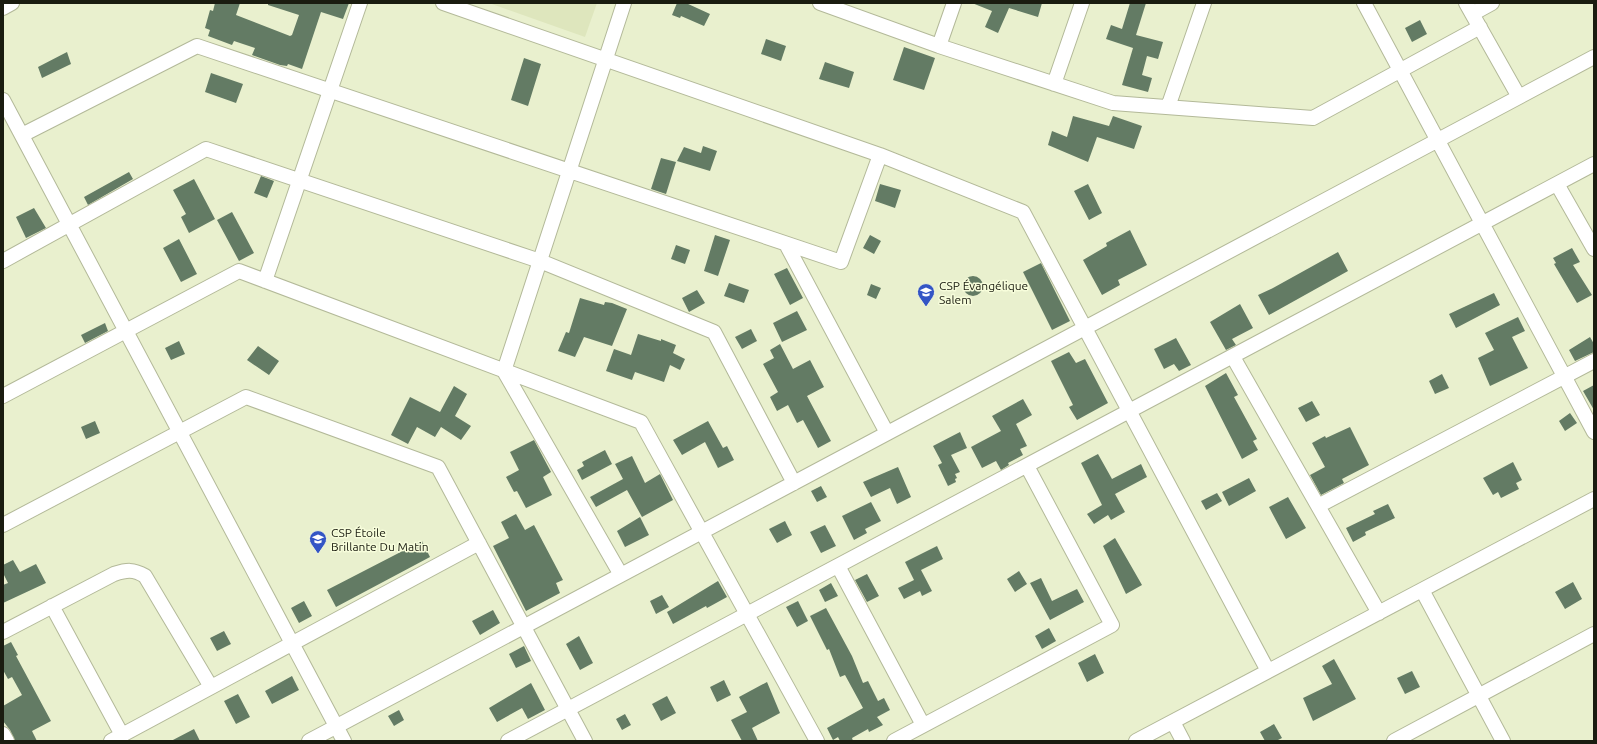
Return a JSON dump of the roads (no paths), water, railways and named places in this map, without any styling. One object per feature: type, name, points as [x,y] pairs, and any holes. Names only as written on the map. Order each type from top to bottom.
[{"type":"street","points":[[3,8],[12,3]]},
{"type":"street","points":[[265,281],[360,3]]},
{"type":"street","points":[[443,3],[880,155],[1023,212],[1268,671]]},
{"type":"street","points":[[621,575],[504,371],[624,3]]},
{"type":"street","points":[[820,3],[939,46],[1113,103],[1313,118],[1480,27]]},
{"type":"street","points":[[939,46],[954,3]]},
{"type":"street","points":[[1054,84],[1082,3]]},
{"type":"street","points":[[1168,107],[1204,3]]},
{"type":"street","points":[[1364,3],[1594,432]]},
{"type":"street","points":[[1492,3],[1469,8],[1519,97]]},
{"type":"street","points":[[22,135],[196,46],[841,262],[880,155]]},
{"type":"street","points":[[309,741],[1594,57]]},
{"type":"street","points":[[3,100],[344,741]]},
{"type":"street","points":[[3,261],[206,149],[540,261],[714,332],[794,483]]},
{"type":"street","points":[[508,741],[1594,164]]},
{"type":"street","points":[[1557,184],[1594,249]]},
{"type":"street","points":[[786,244],[887,433]]},
{"type":"street","points":[[3,396],[239,271],[641,422],[816,741]]},
{"type":"street","points":[[1233,357],[1379,613]]},
{"type":"street","points":[[1318,506],[1594,360]]},
{"type":"street","points":[[3,525],[246,397],[438,467],[585,741]]},
{"type":"street","points":[[894,741],[1112,625],[1027,466]]},
{"type":"street","points":[[1136,741],[1594,499]]},
{"type":"street","points":[[52,606],[116,738],[479,543]]},
{"type":"street","points":[[838,566],[923,725]]},
{"type":"street","points":[[3,632],[114,574],[126,570],[136,570],[144,576],[211,687]]},
{"type":"street","points":[[1422,590],[1503,741]]},
{"type":"street","points":[[1394,741],[1594,634]]},
{"type":"street","points":[[1173,722],[1183,741]]},
{"type":"street","points":[[3,734],[7,741]]},
{"type":"place","name":"CSP Évangélique Salem","points":[[926,307]]},
{"type":"place","name":"CSP Étoile Brillante Du Matin","points":[[318,554]]}]
